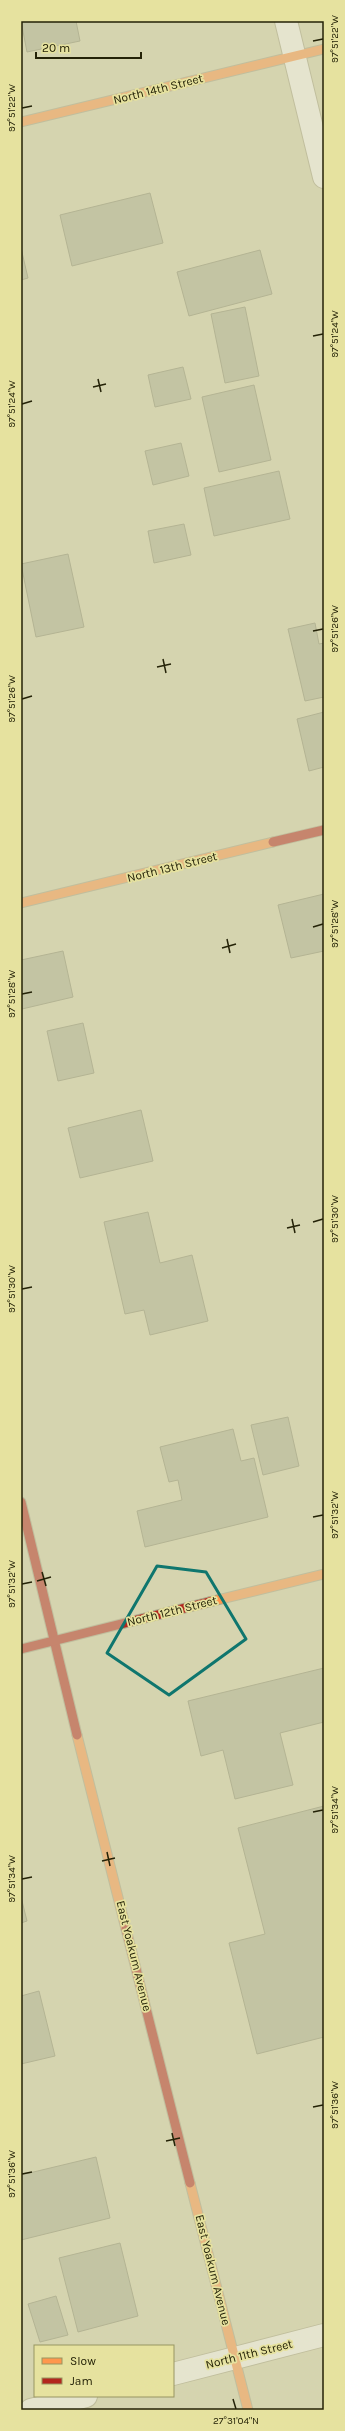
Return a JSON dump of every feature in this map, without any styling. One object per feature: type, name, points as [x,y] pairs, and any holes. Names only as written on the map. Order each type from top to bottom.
[{"type":"street","points":[[286,21],[324,178]]},
{"type":"street","name":"North 14th Street","points":[[21,122],[324,49]]},
{"type":"street","name":"North 13th Street","points":[[21,903],[324,830]]},
{"type":"street","name":"East Yoakum Avenue","points":[[21,1502],[53,1640],[248,2410]]},
{"type":"street","name":"North 12th Street","points":[[21,1649],[324,1574]]},
{"type":"street","name":"North 11th Street","points":[[174,2374],[324,2335]]},
{"type":"street","points":[[31,2410],[82,2397]]},
{"type":"highlighted area","points":[[157,1566],[206,1572],[246,1639],[169,1695],[107,1653]]},
{"type":"building","points":[[21,21],[76,21],[80,41],[27,52]]},
{"type":"building","points":[[150,193],[163,243],[72,266],[60,215]]},
{"type":"building","points":[[21,248],[28,278],[21,280]]},
{"type":"building","points":[[260,250],[272,294],[189,316],[177,272]]},
{"type":"building","points":[[245,307],[259,376],[225,383],[211,314]]},
{"type":"building","points":[[183,367],[191,399],[155,407],[148,375]]},
{"type":"building","points":[[254,385],[271,460],[219,472],[202,397]]},
{"type":"building","points":[[181,443],[189,476],[153,485],[145,451]]},
{"type":"building","points":[[279,471],[290,519],[214,536],[204,488]]},
{"type":"building","points":[[184,524],[191,555],[154,563],[148,531]]},
{"type":"building","points":[[68,554],[84,627],[36,637],[21,564]]},
{"type":"building","points":[[315,623],[319,644],[324,643],[324,697],[305,701],[288,629]]},
{"type":"building","points":[[324,712],[324,767],[309,771],[297,719]]},
{"type":"building","points":[[324,894],[324,951],[291,958],[278,905]]},
{"type":"building","points":[[63,951],[73,997],[22,1009],[21,960]]},
{"type":"building","points":[[83,1023],[94,1073],[58,1081],[47,1031]]},
{"type":"building","points":[[141,1110],[153,1161],[80,1178],[68,1128]]},
{"type":"building","points":[[148,1212],[160,1263],[192,1255],[208,1321],[150,1335],[144,1310],[125,1314],[104,1222]]},
{"type":"building","points":[[288,1417],[299,1466],[263,1475],[251,1425]]},
{"type":"building","points":[[233,1429],[241,1461],[254,1458],[268,1517],[145,1547],[137,1511],[182,1500],[178,1480],[169,1482],[160,1447]]},
{"type":"building","points":[[324,1668],[324,1722],[280,1733],[293,1785],[235,1799],[223,1750],[201,1756],[188,1701]]},
{"type":"building","points":[[324,1806],[324,2037],[257,2054],[229,1943],[265,1934],[238,1828]]},
{"type":"building","points":[[21,1897],[27,1921],[21,1923]]},
{"type":"building","points":[[39,1991],[55,2056],[21,2064],[21,1996]]},
{"type":"building","points":[[96,2157],[110,2218],[21,2240],[21,2175]]},
{"type":"building","points":[[120,2243],[138,2316],[78,2332],[59,2258]]},
{"type":"building","points":[[56,2296],[68,2335],[40,2342],[28,2304]]},
{"type":"traffic: slow","points":[[21,122],[324,49]]},
{"type":"traffic: slow","points":[[21,903],[273,842]]},
{"type":"traffic: slow","points":[[209,1602],[324,1574]]},
{"type":"traffic: slow","points":[[77,1735],[126,1929]]},
{"type":"traffic: slow","points":[[190,2183],[248,2410]]},
{"type":"traffic: jam","points":[[273,842],[324,830]]},
{"type":"traffic: jam","points":[[21,1502],[77,1735]]},
{"type":"traffic: jam","points":[[21,1649],[209,1602]]},
{"type":"traffic: jam","points":[[126,1929],[190,2183]]}]
